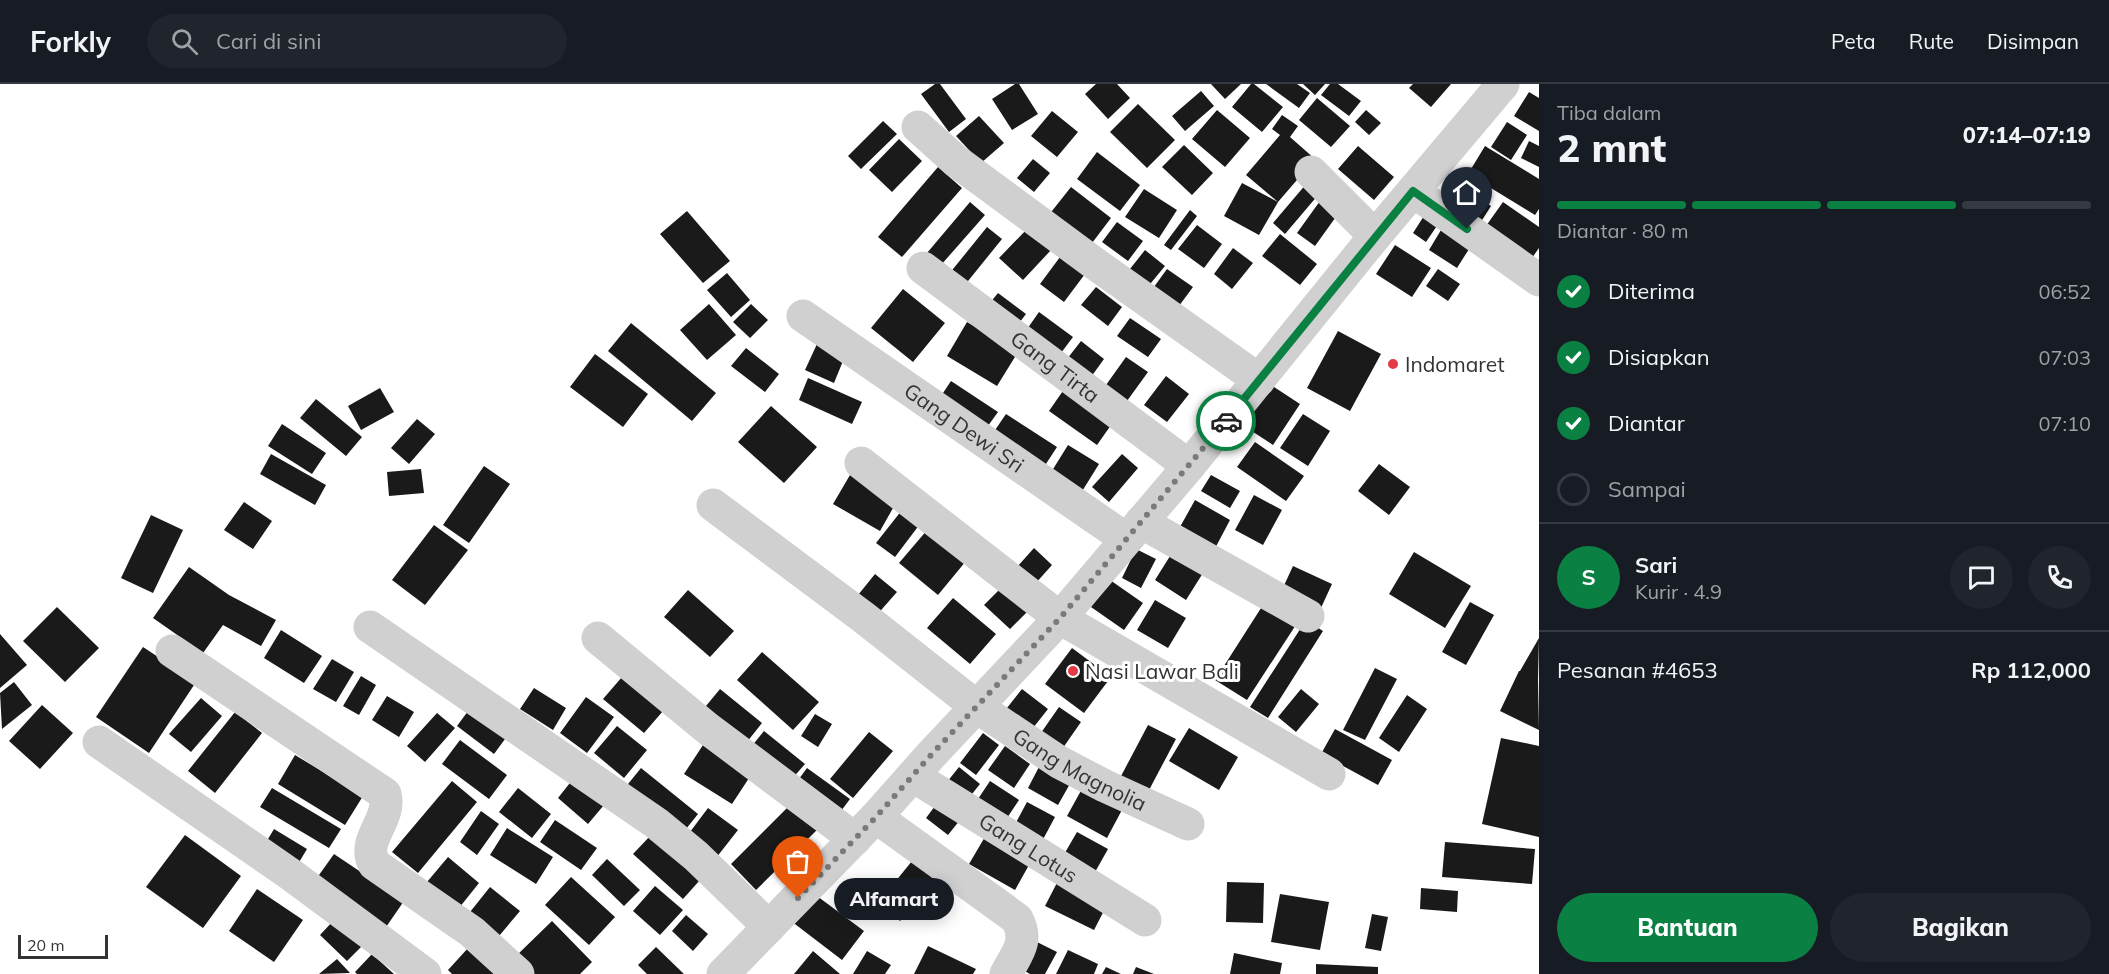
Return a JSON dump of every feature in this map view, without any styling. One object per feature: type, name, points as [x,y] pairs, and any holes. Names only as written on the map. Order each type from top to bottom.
[{"type":"street","points":[[723,974],[866,828],[1060,618],[1189,466],[1375,236],[1503,84]]},
{"type":"street","points":[[918,127],[956,161],[1094,263],[1259,380]]},
{"type":"street","points":[[1311,172],[1375,236]]},
{"type":"street","points":[[1413,191],[1539,280]]},
{"type":"street","name":"Gang Tirta","points":[[923,268],[1189,466]]},
{"type":"street","name":"Gang Dewi Sri","points":[[803,316],[1134,530],[1308,615]]},
{"type":"street","points":[[861,463],[1060,618],[1329,774]]},
{"type":"street","name":"Gang Magnolia","points":[[713,505],[863,617],[977,707],[1059,762],[1188,824]]},
{"type":"street","points":[[370,627],[657,823],[696,856],[769,927]]},
{"type":"street","points":[[598,639],[707,728],[1017,919],[1023,929],[1024,939],[1006,974]]},
{"type":"street","points":[[172,651],[386,794],[386,811],[370,843],[370,856],[374,864],[472,932],[518,974]]},
{"type":"street","points":[[99,742],[290,874],[425,974]]},
{"type":"street","name":"Gang Lotus","points":[[913,776],[1145,920]]},
{"type":"building","points":[[935,84],[940,84],[966,119],[949,132],[921,94]]},
{"type":"building","points":[[1015,84],[1019,84],[1038,114],[1012,130],[992,99]]},
{"type":"building","points":[[1096,84],[1117,84],[1130,98],[1108,119],[1085,94]]},
{"type":"building","points":[[1211,84],[1241,84],[1225,99]]},
{"type":"building","points":[[1251,84],[1283,107],[1262,132],[1232,107]]},
{"type":"building","points":[[1266,84],[1297,84],[1310,93],[1299,108]]},
{"type":"building","points":[[1303,84],[1325,84],[1315,95]]},
{"type":"building","points":[[1330,84],[1338,84],[1361,101],[1349,116],[1321,95]]},
{"type":"building","points":[[1413,84],[1451,84],[1431,107],[1409,88]]},
{"type":"building","points":[[1201,91],[1214,106],[1185,131],[1172,116]]},
{"type":"building","points":[[1529,92],[1539,98],[1539,131],[1514,116]]},
{"type":"building","points":[[1317,98],[1350,126],[1331,147],[1299,120]]},
{"type":"building","points":[[1138,104],[1175,140],[1147,168],[1110,132]]},
{"type":"building","points":[[1217,110],[1250,138],[1225,167],[1192,139]]},
{"type":"building","points":[[1366,110],[1381,123],[1369,135],[1355,122]]},
{"type":"building","points":[[1052,111],[1078,132],[1057,157],[1031,136]]},
{"type":"building","points":[[1282,115],[1298,126],[1290,137],[1315,159],[1278,202],[1246,175],[1280,135],[1272,129]]},
{"type":"building","points":[[979,116],[1004,143],[981,163],[956,136]]},
{"type":"building","points":[[883,121],[897,134],[861,169],[848,156]]},
{"type":"building","points":[[1507,122],[1527,135],[1511,160],[1491,147]]},
{"type":"building","points":[[899,139],[922,161],[892,192],[869,170]]},
{"type":"building","points":[[1529,141],[1539,146],[1539,167],[1521,158]]},
{"type":"building","points":[[1184,145],[1213,173],[1192,195],[1162,167]]},
{"type":"building","points":[[1358,146],[1394,177],[1374,200],[1338,169]]},
{"type":"building","points":[[1485,146],[1539,179],[1539,209],[1535,215],[1468,174]]},
{"type":"building","points":[[1097,152],[1140,185],[1120,211],[1077,179]]},
{"type":"building","points":[[1033,159],[1050,173],[1034,192],[1017,178]]},
{"type":"building","points":[[938,167],[962,188],[902,257],[878,237]]},
{"type":"building","points":[[1242,183],[1278,202],[1259,235],[1224,216]]},
{"type":"building","points":[[1307,183],[1319,194],[1285,234],[1273,223]]},
{"type":"building","points":[[1457,183],[1491,206],[1479,225],[1444,202]]},
{"type":"building","points":[[1071,187],[1111,218],[1089,247],[1048,216]]},
{"type":"building","points":[[1144,189],[1177,210],[1159,238],[1125,217]]},
{"type":"building","points":[[1320,201],[1338,214],[1315,246],[1297,233]]},
{"type":"building","points":[[970,202],[985,215],[941,265],[927,253]]},
{"type":"building","points":[[1503,202],[1539,227],[1539,248],[1527,265],[1481,233]]},
{"type":"building","points":[[1431,205],[1445,214],[1426,242],[1413,233]]},
{"type":"building","points":[[1190,210],[1197,216],[1171,250],[1164,245]]},
{"type":"building","points":[[687,211],[730,261],[703,283],[660,234]]},
{"type":"building","points":[[1447,220],[1476,238],[1457,268],[1429,250]]},
{"type":"building","points":[[1117,222],[1143,241],[1128,261],[1102,242]]},
{"type":"building","points":[[1197,225],[1222,244],[1204,268],[1178,249]]},
{"type":"building","points":[[987,227],[1002,239],[964,286],[949,274]]},
{"type":"building","points":[[1029,227],[1052,249],[1023,280],[999,258]]},
{"type":"building","points":[[1280,234],[1317,264],[1300,285],[1262,256]]},
{"type":"building","points":[[1395,245],[1431,268],[1412,297],[1376,274]]},
{"type":"building","points":[[1233,248],[1253,263],[1232,289],[1214,274]]},
{"type":"building","points":[[1145,250],[1165,266],[1146,289],[1126,274]]},
{"type":"building","points":[[1060,257],[1085,274],[1064,302],[1040,284]]},
{"type":"building","points":[[1167,269],[1193,287],[1176,310],[1151,291]]},
{"type":"building","points":[[1438,269],[1460,284],[1448,301],[1426,286]]},
{"type":"building","points":[[727,273],[750,300],[731,317],[707,290]]},
{"type":"building","points":[[1096,287],[1122,307],[1108,326],[1081,305]]},
{"type":"building","points":[[903,289],[945,323],[913,362],[871,328]]},
{"type":"building","points":[[998,293],[1026,314],[1013,331],[985,309]]},
{"type":"building","points":[[709,304],[736,335],[707,360],[680,330]]},
{"type":"building","points":[[751,304],[768,320],[750,338],[733,322]]},
{"type":"building","points":[[1039,312],[1073,337],[1058,357],[1025,332]]},
{"type":"building","points":[[1130,318],[1161,339],[1148,357],[1117,336]]},
{"type":"building","points":[[967,322],[1018,352],[997,386],[947,356]]},
{"type":"building","points":[[631,323],[716,393],[692,421],[608,351]]},
{"type":"building","points":[[1338,331],[1381,354],[1350,411],[1307,388]]},
{"type":"building","points":[[1081,341],[1104,359],[1091,377],[1067,359]]},
{"type":"building","points":[[817,344],[845,356],[834,383],[805,370]]},
{"type":"building","points":[[746,348],[779,374],[765,392],[731,366]]},
{"type":"building","points":[[595,354],[648,394],[623,427],[570,387]]},
{"type":"building","points":[[1126,357],[1148,372],[1127,401],[1106,385]]},
{"type":"building","points":[[1166,376],[1189,394],[1167,422],[1144,405]]},
{"type":"building","points":[[808,378],[862,402],[852,424],[799,400]]},
{"type":"building","points":[[951,381],[998,412],[985,430],[939,399]]},
{"type":"building","points":[[1067,385],[1116,418],[1097,445],[1049,411]]},
{"type":"building","points":[[1271,385],[1300,404],[1273,445],[1244,426]]},
{"type":"building","points":[[380,388],[394,412],[361,430],[348,406]]},
{"type":"building","points":[[316,399],[362,437],[346,456],[300,418]]},
{"type":"building","points":[[771,406],[817,447],[784,483],[738,442]]},
{"type":"building","points":[[1006,414],[1057,447],[1042,470],[991,436]]},
{"type":"building","points":[[1303,414],[1330,431],[1308,466],[1280,448]]},
{"type":"building","points":[[417,419],[435,434],[409,464],[391,448]]},
{"type":"building","points":[[282,424],[326,453],[312,474],[268,446]]},
{"type":"building","points":[[1255,442],[1304,476],[1286,501],[1237,467]]},
{"type":"building","points":[[1068,445],[1099,464],[1081,493],[1050,474]]},
{"type":"building","points":[[271,454],[326,485],[315,505],[260,474]]},
{"type":"building","points":[[1122,454],[1138,468],[1109,502],[1092,487]]},
{"type":"building","points":[[1379,464],[1410,487],[1389,515],[1358,491]]},
{"type":"building","points":[[484,466],[510,484],[469,543],[443,525]]},
{"type":"building","points":[[421,469],[424,493],[389,496],[387,472]]},
{"type":"building","points":[[850,475],[897,501],[880,531],[833,504]]},
{"type":"building","points":[[1211,475],[1240,491],[1230,508],[1201,491]]},
{"type":"building","points":[[1254,495],[1282,510],[1263,545],[1235,530]]},
{"type":"building","points":[[1195,500],[1230,520],[1211,556],[1175,536]]},
{"type":"building","points":[[244,502],[272,521],[253,549],[224,530]]},
{"type":"building","points":[[902,510],[920,524],[895,557],[876,543]]},
{"type":"building","points":[[151,515],[183,530],[153,593],[121,578]]},
{"type":"building","points":[[434,525],[468,550],[425,605],[392,580]]},
{"type":"building","points":[[928,529],[966,561],[938,595],[899,563]]},
{"type":"building","points":[[1177,545],[1208,565],[1186,600],[1155,580]]},
{"type":"building","points":[[1034,548],[1052,565],[1035,584],[1017,567]]},
{"type":"building","points":[[1136,549],[1156,559],[1141,588],[1122,578]]},
{"type":"building","points":[[1414,552],[1471,586],[1445,628],[1389,594]]},
{"type":"building","points":[[1293,566],[1332,584],[1320,610],[1281,592]]},
{"type":"building","points":[[189,567],[229,595],[276,620],[261,646],[223,625],[203,653],[153,618]]},
{"type":"building","points":[[875,574],[897,592],[875,617],[854,600]]},
{"type":"building","points":[[1110,580],[1143,603],[1124,630],[1091,607]]},
{"type":"building","points":[[1005,584],[1031,608],[1010,629],[984,605]]},
{"type":"building","points":[[688,590],[734,631],[710,657],[664,617]]},
{"type":"building","points":[[1270,594],[1303,614],[1247,700],[1215,680]]},
{"type":"building","points":[[953,598],[996,634],[970,664],[927,628]]},
{"type":"building","points":[[1155,600],[1186,618],[1168,648],[1137,630]]},
{"type":"building","points":[[1470,602],[1494,615],[1466,665],[1442,652]]},
{"type":"building","points":[[57,607],[99,648],[65,682],[23,641]]},
{"type":"building","points":[[1306,620],[1323,631],[1268,718],[1250,707]]},
{"type":"building","points":[[281,630],[322,656],[304,683],[264,658]]},
{"type":"building","points":[[0,634],[27,665],[0,688]]},
{"type":"building","points":[[1539,638],[1539,730],[1500,711],[1519,671]]},
{"type":"building","points":[[143,647],[196,682],[149,753],[96,717]]},
{"type":"building","points":[[1072,648],[1111,677],[1084,713],[1045,684]]},
{"type":"building","points":[[762,652],[819,702],[793,730],[737,680]]},
{"type":"building","points":[[332,659],[354,672],[336,702],[313,689]]},
{"type":"building","points":[[1375,668],[1397,679],[1365,740],[1343,730]]},
{"type":"building","points":[[361,676],[376,685],[359,715],[343,706]]},
{"type":"building","points":[[622,677],[663,711],[644,733],[603,699]]},
{"type":"building","points":[[14,682],[32,705],[2,729],[0,693]]},
{"type":"building","points":[[534,688],[566,708],[553,730],[520,709]]},
{"type":"building","points":[[720,689],[762,723],[743,747],[701,712]]},
{"type":"building","points":[[1022,689],[1048,709],[1029,733],[1003,713]]},
{"type":"building","points":[[1301,689],[1319,704],[1296,732],[1278,717]]},
{"type":"building","points":[[1407,695],[1427,709],[1399,752],[1379,738]]},
{"type":"building","points":[[387,696],[414,712],[399,737],[372,720]]},
{"type":"building","points":[[586,697],[614,717],[587,753],[560,733]]},
{"type":"building","points":[[201,698],[222,716],[191,752],[169,734]]},
{"type":"building","points":[[474,703],[511,731],[494,754],[457,726]]},
{"type":"building","points":[[42,705],[73,733],[40,769],[9,741]]},
{"type":"building","points":[[1059,707],[1081,722],[1058,755],[1036,740]]},
{"type":"building","points":[[235,712],[262,733],[215,793],[188,771]]},
{"type":"building","points":[[437,713],[455,728],[425,762],[407,746]]},
{"type":"building","points":[[815,714],[832,724],[818,747],[801,736]]},
{"type":"building","points":[[1148,725],[1176,739],[1148,792],[1120,778]]},
{"type":"building","points":[[617,726],[647,750],[624,778],[594,753]]},
{"type":"building","points":[[1189,728],[1238,757],[1219,790],[1169,761]]},
{"type":"building","points":[[1335,729],[1392,760],[1378,785],[1321,754]]},
{"type":"building","points":[[764,731],[805,764],[791,780],[751,747]]},
{"type":"building","points":[[869,732],[893,751],[853,798],[830,779]]},
{"type":"building","points":[[983,733],[999,745],[976,775],[960,763]]},
{"type":"building","points":[[1501,738],[1539,746],[1539,837],[1482,824]]},
{"type":"building","points":[[460,740],[507,775],[489,799],[442,764]]},
{"type":"building","points":[[703,745],[751,775],[732,804],[684,774]]},
{"type":"building","points":[[1005,746],[1030,764],[1014,788],[988,770]]},
{"type":"building","points":[[295,755],[363,796],[345,825],[278,784]]},
{"type":"building","points":[[1040,765],[1071,782],[1058,805],[1028,788]]},
{"type":"building","points":[[959,767],[980,784],[960,809],[939,792]]},
{"type":"building","points":[[641,768],[698,814],[682,834],[624,789]]},
{"type":"building","points":[[807,768],[850,799],[838,815],[796,783]]},
{"type":"building","points":[[573,779],[604,805],[588,824],[558,798]]},
{"type":"building","points":[[452,781],[477,802],[418,873],[392,852]]},
{"type":"building","points":[[990,781],[1019,800],[1001,827],[972,808]]},
{"type":"building","points":[[1083,787],[1123,808],[1107,838],[1067,816]]},
{"type":"building","points":[[272,788],[341,829],[329,848],[260,807]]},
{"type":"building","points":[[518,788],[551,814],[532,838],[499,812]]},
{"type":"building","points":[[941,798],[964,815],[948,835],[926,818]]},
{"type":"building","points":[[794,801],[820,827],[756,890],[731,864]]},
{"type":"building","points":[[1027,802],[1055,817],[1040,845],[1012,830]]},
{"type":"building","points":[[708,808],[738,830],[716,858],[687,836]]},
{"type":"building","points":[[481,811],[499,824],[477,855],[460,842]]},
{"type":"building","points":[[555,820],[597,848],[581,870],[540,842]]},
{"type":"building","points":[[507,828],[553,857],[536,884],[490,855]]},
{"type":"building","points":[[274,829],[307,849],[295,869],[262,849]]},
{"type":"building","points":[[989,830],[1034,856],[1015,890],[969,864]]},
{"type":"building","points":[[1077,832],[1108,849],[1090,881],[1059,863]]},
{"type":"building","points":[[185,835],[241,876],[203,928],[146,887]]},
{"type":"building","points":[[651,835],[700,880],[683,899],[633,854]]},
{"type":"building","points":[[1445,842],[1535,849],[1532,884],[1442,877]]},
{"type":"building","points":[[334,854],[404,901],[384,930],[314,882]]},
{"type":"building","points":[[448,857],[479,883],[459,908],[427,882]]},
{"type":"building","points":[[607,859],[640,890],[624,906],[592,875]]},
{"type":"building","points":[[912,861],[935,880],[900,921],[878,903]]},
{"type":"building","points":[[571,877],[615,917],[589,945],[545,905]]},
{"type":"building","points":[[1060,877],[1109,901],[1094,930],[1045,906]]},
{"type":"building","points":[[1227,882],[1264,883],[1263,923],[1226,922]]},
{"type":"building","points":[[655,886],[683,910],[660,935],[633,911]]},
{"type":"building","points":[[490,887],[520,911],[499,936],[470,912]]},
{"type":"building","points":[[1421,888],[1458,891],[1457,912],[1420,909]]},
{"type":"building","points":[[257,889],[303,920],[274,962],[229,931]]},
{"type":"building","points":[[813,893],[864,931],[842,960],[791,921]]},
{"type":"building","points":[[1280,894],[1329,902],[1320,950],[1271,942]]},
{"type":"building","points":[[1372,914],[1388,917],[1381,951],[1365,948]]},
{"type":"building","points":[[686,915],[708,934],[693,951],[672,931]]},
{"type":"building","points":[[334,920],[362,946],[347,961],[320,935]]},
{"type":"building","points":[[552,921],[592,962],[580,974],[532,974],[515,957]]},
{"type":"building","points":[[1033,940],[1057,952],[1045,974],[1030,974],[1019,968]]},
{"type":"building","points":[[928,946],[976,969],[973,974],[914,974]]},
{"type":"building","points":[[469,947],[499,974],[452,974],[448,970]]},
{"type":"building","points":[[656,947],[684,974],[647,974],[638,965]]},
{"type":"building","points":[[1068,950],[1098,964],[1094,974],[1056,974]]},
{"type":"building","points":[[813,951],[840,974],[794,974]]},
{"type":"building","points":[[867,951],[891,965],[885,974],[853,974]]},
{"type":"building","points":[[1234,953],[1282,963],[1280,974],[1230,974]]},
{"type":"building","points":[[372,954],[394,974],[357,974],[355,972]]},
{"type":"building","points":[[337,959],[350,973],[319,974]]},
{"type":"building","points":[[1316,964],[1378,967],[1378,974],[1316,974]]},
{"type":"building","points":[[1106,967],[1121,974],[1102,974]]},
{"type":"building","points":[[1136,967],[1154,974],[1133,974]]},
{"type":"way so far","points":[[798,898],[1060,618],[1226,421]]},
{"type":"place","name":"Indomaret","points":[[1393,364]]},
{"type":"place","name":"Nasi Lawar Bali","points":[[1073,671]]},
{"type":"place","name":"Alfamart","points":[[798,898]]},
{"type":"route","points":[[1226,421],[1413,191],[1467,229]]}]
